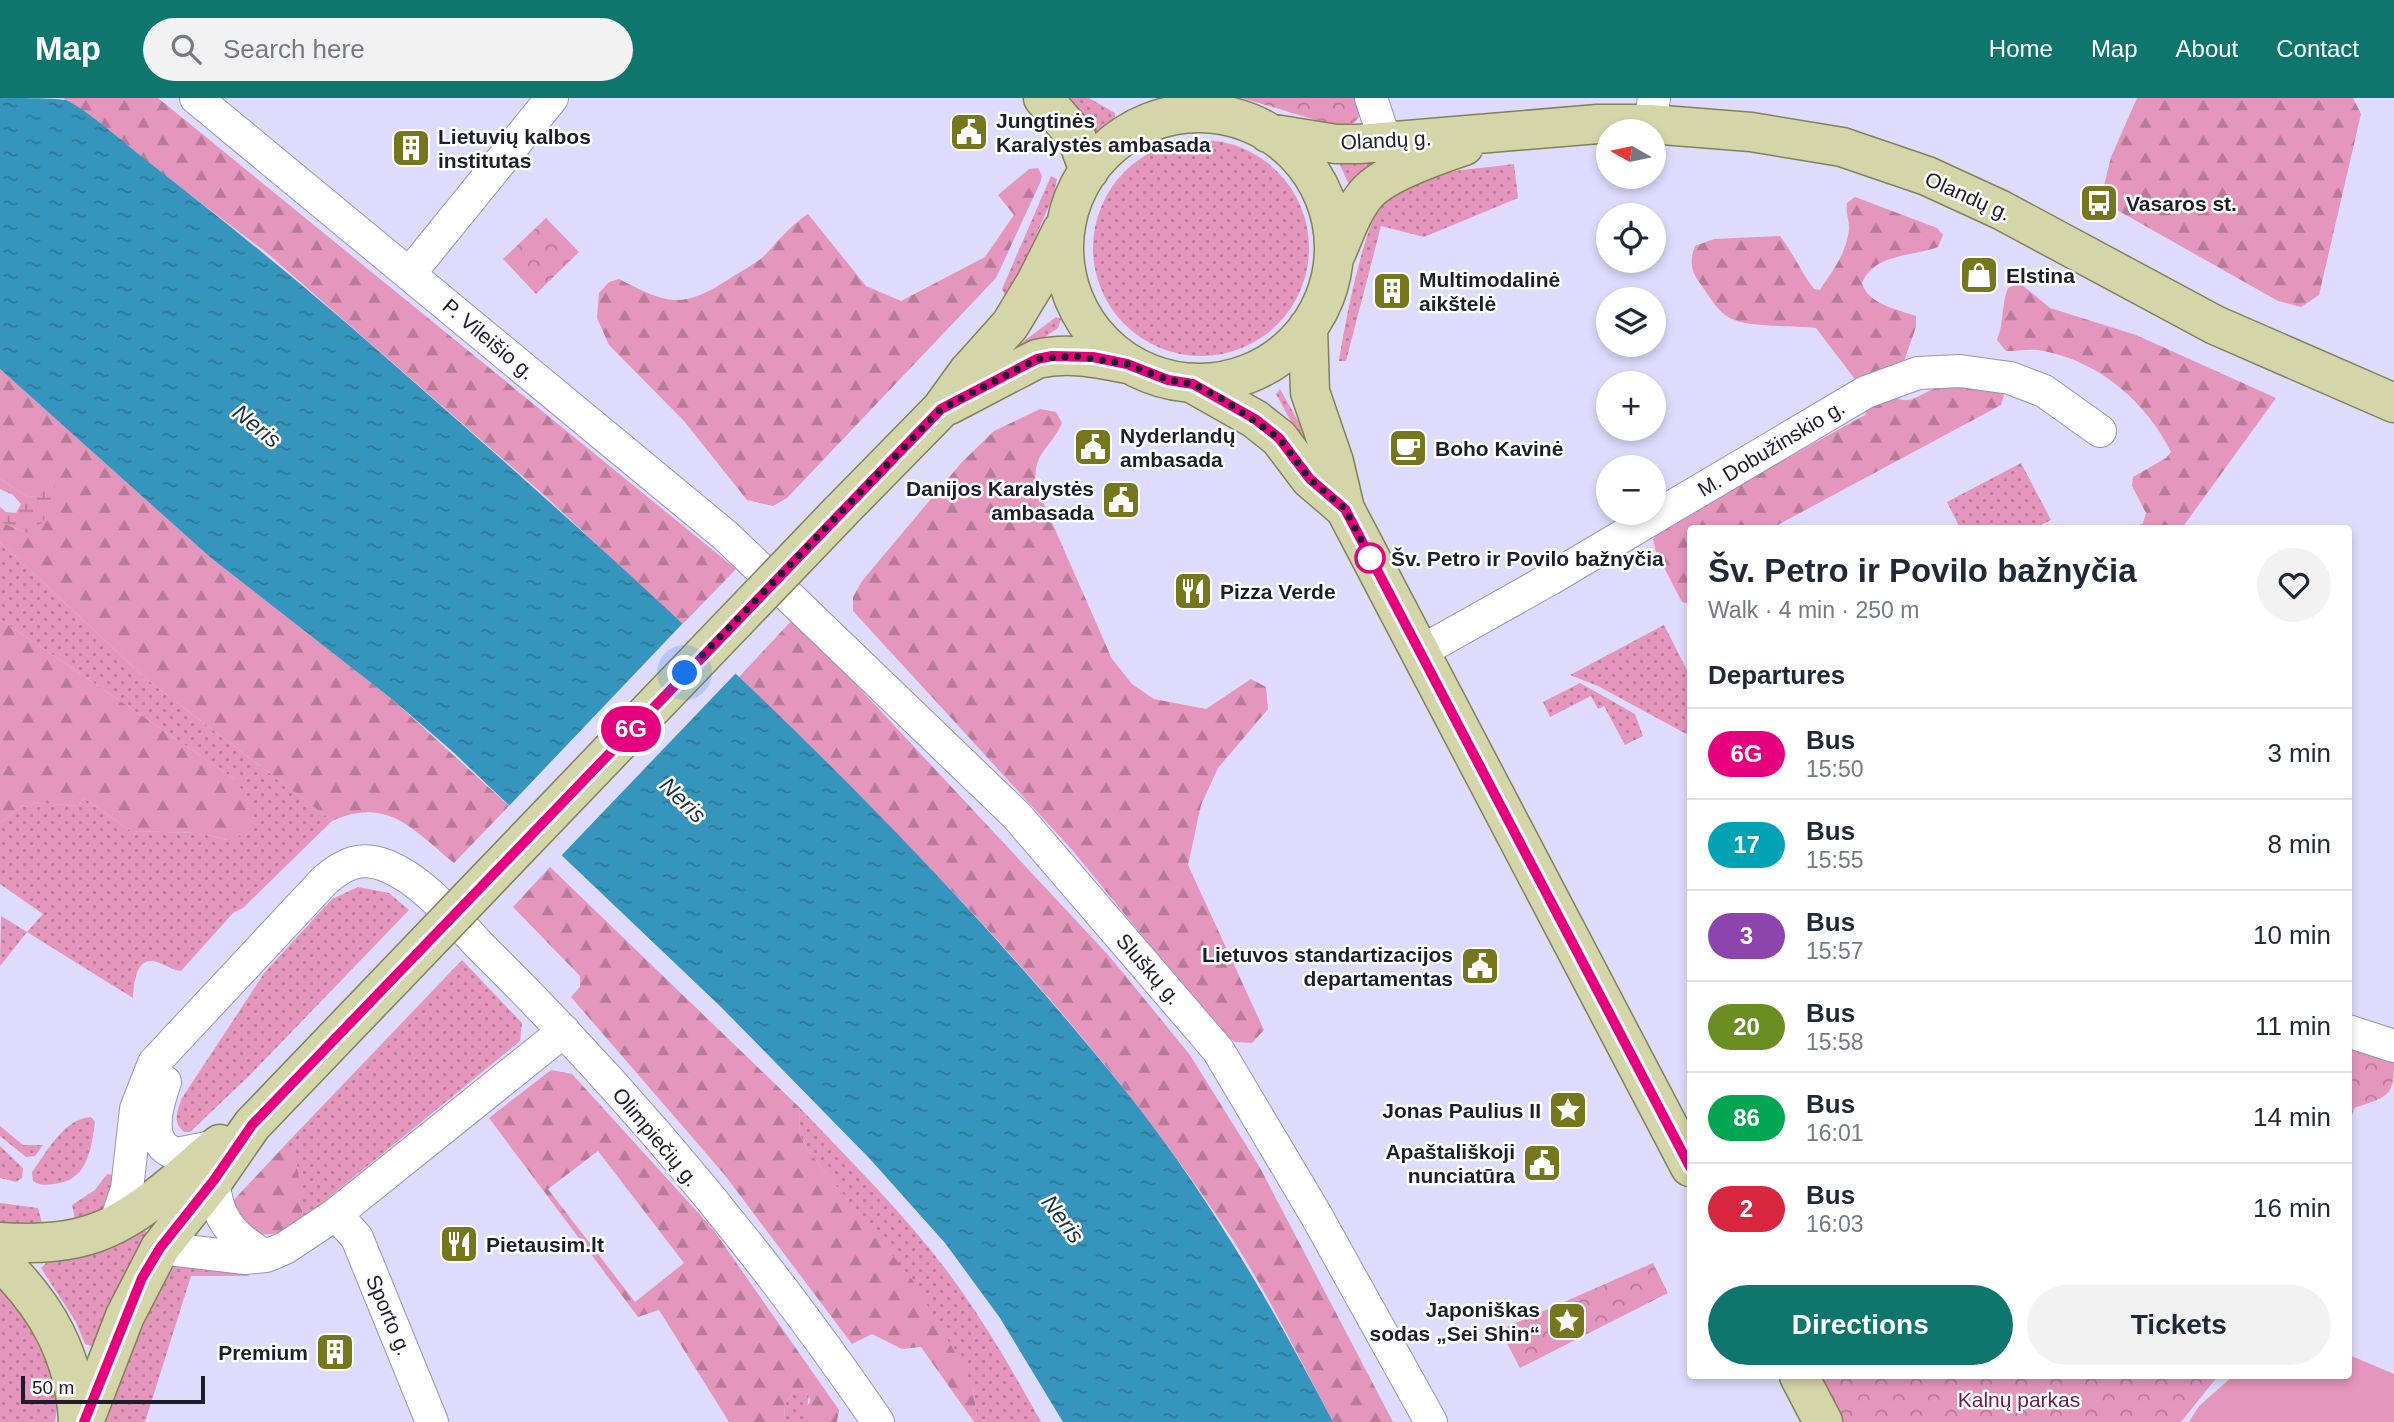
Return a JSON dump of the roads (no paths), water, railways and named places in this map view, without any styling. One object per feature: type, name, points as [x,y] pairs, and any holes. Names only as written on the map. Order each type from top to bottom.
[{"type":"main road","points":[[1044,98],[1076,136],[1088,171]]},
{"type":"main road","points":[[941,409],[1037,359],[1052,356],[1093,357],[1127,364],[1168,380],[1193,384],[1233,379],[1270,364],[1291,348],[1308,327],[1329,284],[1334,260],[1333,235],[1322,192],[1296,154],[1268,132],[1231,117],[1139,98]]},
{"type":"main road","name":"Olandų g.","points":[[1268,132],[1336,144],[1504,134],[1598,124],[1652,111],[1751,132],[1842,147],[1927,176],[2001,210],[2215,325],[2394,403]]},
{"type":"main road","points":[[84,1422],[125,1316],[160,1248],[216,1163],[941,409],[1025,303],[1066,222],[1076,192],[1088,171],[1115,142],[1135,129],[1180,114],[1204,113]]},
{"type":"main road","name":"Olandų g.","points":[[1334,260],[1357,207],[1381,181],[1452,150],[1504,134]]},
{"type":"main road","points":[[1066,222],[1063,248],[1066,275],[1074,300],[1086,324],[1103,344],[1127,364]]},
{"type":"main road","points":[[1308,327],[1310,392],[1335,462],[1345,509],[1687,1161]]},
{"type":"main road","points":[[1193,384],[1255,419],[1279,438],[1310,479],[1345,509]]},
{"type":"main road","points":[[0,1241],[67,1241],[93,1236],[114,1227],[216,1163]]},
{"type":"main road","points":[[0,1261],[29,1289],[52,1322],[68,1358],[77,1397],[78,1422]]},
{"type":"main road","points":[[1802,1379],[1823,1422]]},
{"type":"street","name":"P. Vileišio g.","points":[[196,98],[726,536],[778,584]]},
{"type":"street","points":[[410,273],[552,98]]},
{"type":"street","points":[[1371,98],[1385,140]]},
{"type":"street","name":"M. Dobužinskio g.","points":[[1420,652],[1550,579],[1866,392],[1918,373],[1960,371],[2010,378],[2044,391],[2100,431]]},
{"type":"street","name":"Sluškų g.","points":[[778,584],[1017,816],[1219,1050],[1316,1215],[1431,1422]]},
{"type":"street","name":"Olimpiečių g.","points":[[114,1227],[127,1189],[132,1133],[144,1083],[154,1063],[268,939],[337,870],[363,860],[389,866],[422,889],[564,1031],[668,1149],[777,1283],[878,1422]]},
{"type":"street","points":[[190,1026],[165,1081],[156,1112],[155,1128],[162,1145],[171,1152],[184,1153],[216,1163],[218,1212],[231,1233],[266,1256]]},
{"type":"street","points":[[160,1248],[245,1258],[266,1256],[285,1248],[336,1214],[564,1031]]},
{"type":"street","points":[[2352,1032],[2394,1046]]},
{"type":"street","name":"Sporto g.","points":[[336,1214],[356,1238],[432,1422]]},
{"type":"water","name":"Neris","points":[[0,98],[66,100],[98,121],[236,231],[347,323],[571,522],[765,702],[859,795],[951,890],[1039,988],[1155,1129],[1237,1251],[1333,1422],[1063,1422],[1000,1318],[945,1243],[870,1159],[721,1007],[452,751],[393,700],[211,558],[0,369]]},
{"type":"place","name":"Jungtinės Karalystės ambasada","points":[[969,132]]},
{"type":"place","name":"Lietuvių kalbos institutas","points":[[411,148]]},
{"type":"place","name":"Vasaros st.","points":[[2099,203]]},
{"type":"place","name":"Elstina","points":[[1979,275]]},
{"type":"place","name":"Multimodalinė aikštelė","points":[[1392,291]]},
{"type":"place","name":"Nyderlandų ambasada","points":[[1093,447]]},
{"type":"place","name":"Boho Kavinė","points":[[1408,448]]},
{"type":"place","name":"Danijos Karalystės ambasada","points":[[1121,500]]},
{"type":"place","name":"Šv. Petro ir Povilo bažnyčia","points":[[1370,558]]},
{"type":"place","name":"Pizza Verde","points":[[1193,591]]},
{"type":"place","name":"Lietuvos standartizacijos departamentas","points":[[1480,966]]},
{"type":"place","name":"Jonas Paulius II","points":[[1568,1110]]},
{"type":"place","name":"Apaštališkoji nunciatūra","points":[[1542,1163]]},
{"type":"place","name":"Pietausim.lt","points":[[459,1244]]},
{"type":"place","name":"Japoniškas sodas „Sei Shin“","points":[[1567,1321]]},
{"type":"place","name":"Premium","points":[[335,1352]]},
{"type":"park label","name":"Kalnų parkas","points":[[2019,1399]]}]
